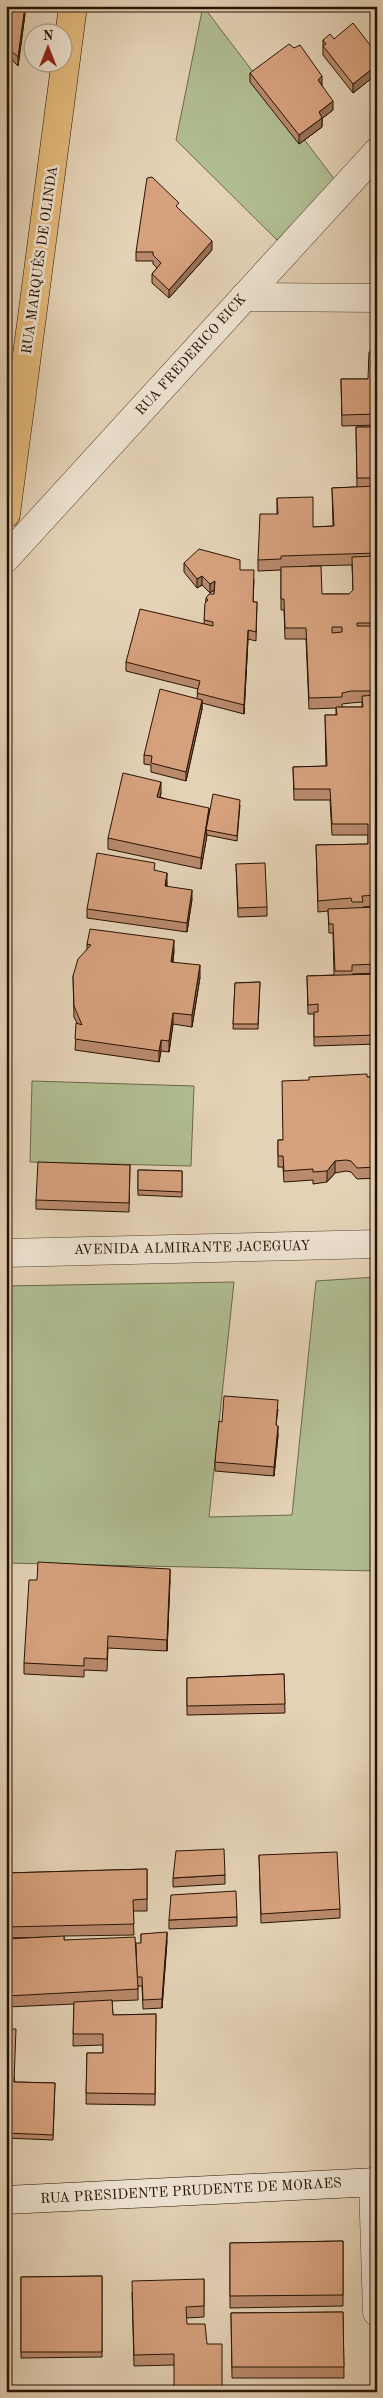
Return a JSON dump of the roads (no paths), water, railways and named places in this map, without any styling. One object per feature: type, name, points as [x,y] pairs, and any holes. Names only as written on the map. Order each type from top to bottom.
[{"type":"main road","name":"RUA MARQUÊS DE OLINDA","points":[[6,514],[73,6]]},
{"type":"street","name":"RUA FREDERICO EICK","points":[[6,558],[377,152]]},
{"type":"street","points":[[244,297],[377,298]]},
{"type":"street","name":"AVENIDA ALMIRANTE JACEGUAY","points":[[6,1252],[377,1244]]},
{"type":"street","points":[[375,2182],[377,2312]]},
{"type":"street","name":"RUA PRESIDENTE PRUDENTE DE MORAES","points":[[6,2200],[375,2182]]}]
